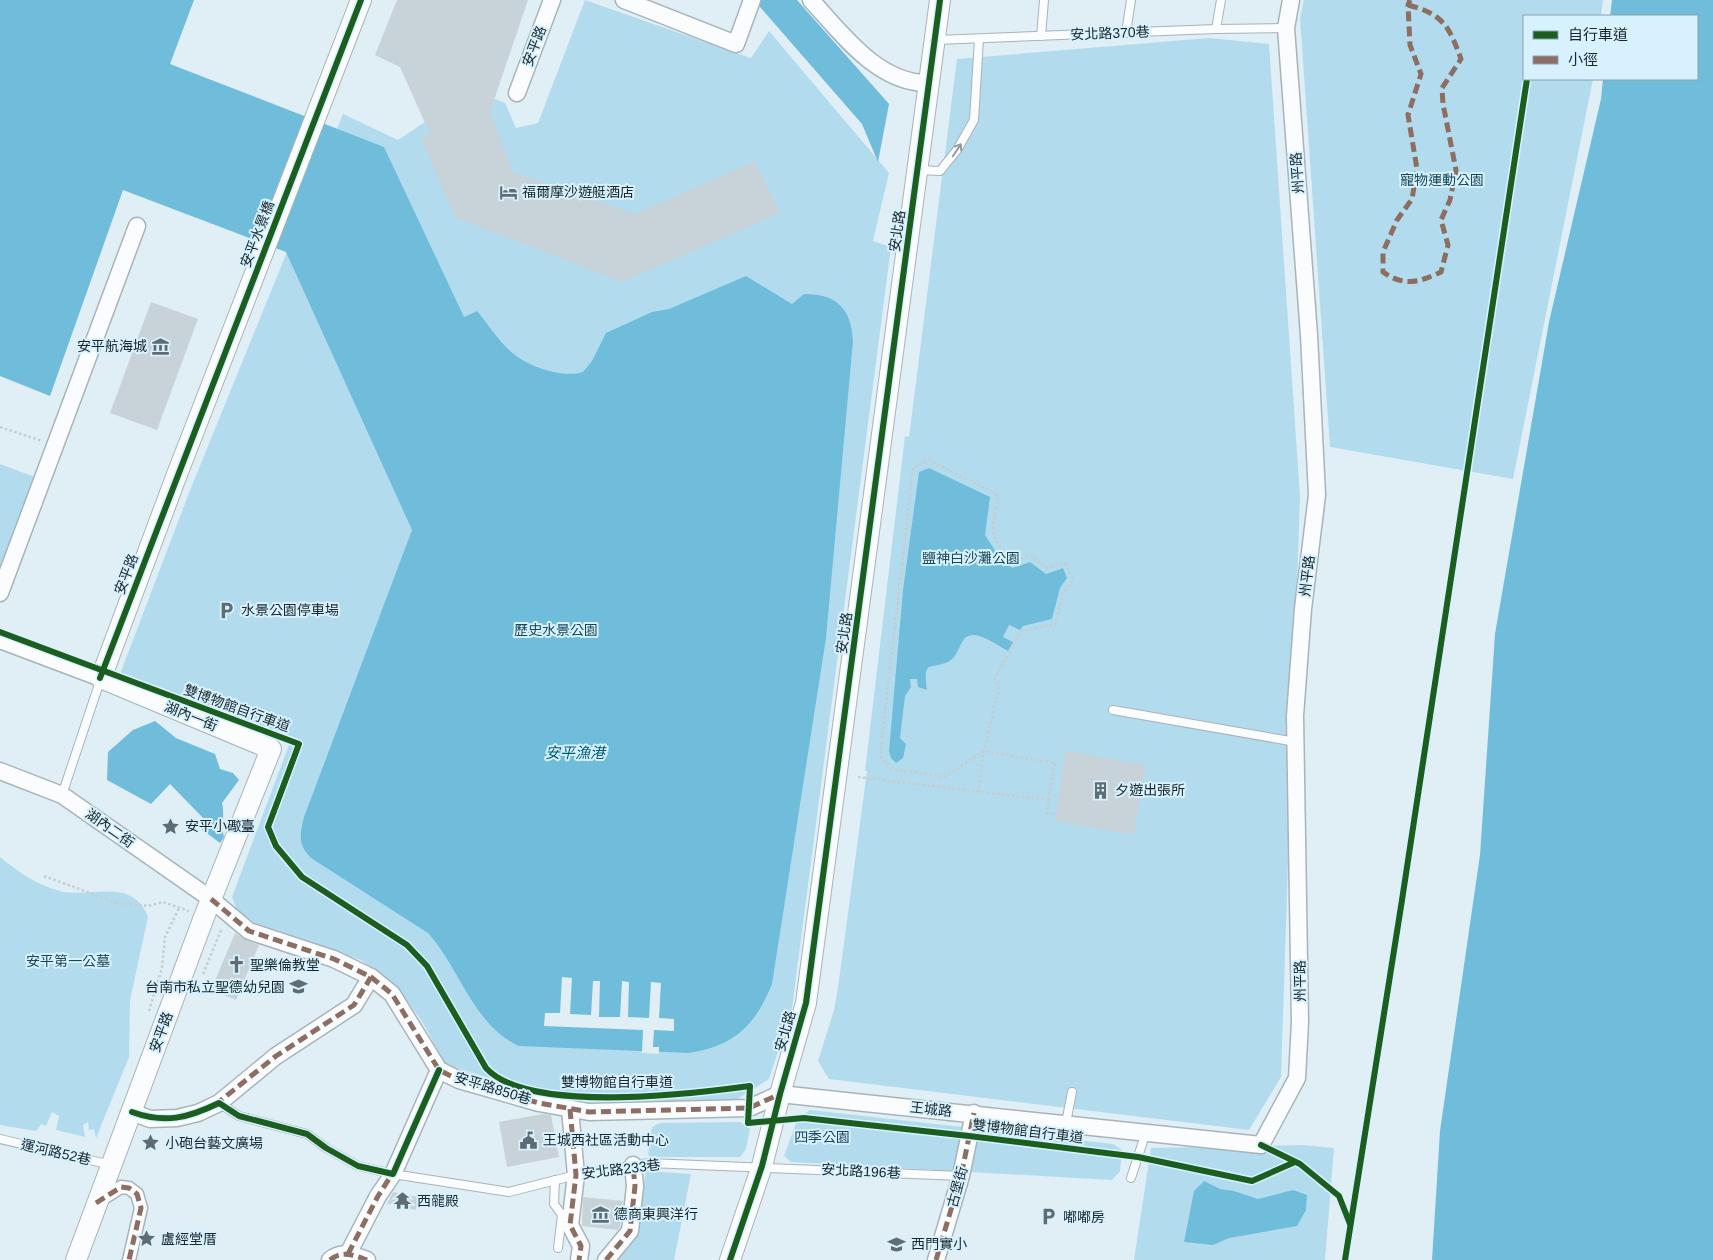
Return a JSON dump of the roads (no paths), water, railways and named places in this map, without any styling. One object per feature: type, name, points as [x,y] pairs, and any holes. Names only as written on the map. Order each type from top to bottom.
[{"type":"street","name":"安平水景橋","points":[[176,477],[361,0]]},
{"type":"street","name":"安平路","points":[[517,93],[552,0]]},
{"type":"street","points":[[624,0],[736,44],[752,0]]},
{"type":"street","points":[[811,0],[853,46],[873,63],[901,78],[919,84],[930,83]]},
{"type":"street","name":"安北路","points":[[730,1260],[762,1166],[806,1003],[940,0]]},
{"type":"street","name":"州平路","points":[[1261,1145],[1297,1078],[1300,1022],[1295,716],[1304,609],[1317,495],[1309,335],[1286,28],[1291,0]]},
{"type":"street","points":[[0,593],[137,226]]},
{"type":"street","name":"安平路","points":[[100,678],[176,477]]},
{"type":"street","name":"湖內一街","points":[[0,640],[100,678],[271,749]]},
{"type":"street","name":"安平路","points":[[76,1260],[208,908],[271,749]]},
{"type":"street","name":"湖內二街","points":[[0,771],[62,794],[208,908]]},
{"type":"street","name":"安平路850巷","points":[[208,908],[250,931],[334,959],[371,978],[392,994],[415,1028],[439,1070],[468,1083],[570,1109],[589,1112],[749,1108],[780,1094]]},
{"type":"street","points":[[132,1112],[150,1119],[177,1118],[198,1114],[219,1103],[276,1056],[354,1005],[371,978]]},
{"type":"street","points":[[348,1254],[378,1196],[393,1174],[439,1070]]},
{"type":"street","name":"王城路","points":[[780,1094],[974,1113],[1261,1145]]},
{"type":"street","name":"安北路233巷","points":[[570,1109],[576,1175]]},
{"type":"street","name":"古堡街","points":[[936,1260],[961,1176],[974,1113]]},
{"type":"street","points":[[606,1260],[630,1231],[635,1186],[633,1165]]},
{"type":"street","points":[[576,1175],[570,1225],[581,1246],[579,1260]]},
{"type":"street","points":[[96,1204],[120,1187],[128,1188],[137,1194],[141,1208],[129,1260]]},
{"type":"street","points":[[330,1260],[337,1254],[348,1254],[367,1260]]},
{"type":"lane","points":[[1041,36],[1044,0]]},
{"type":"lane","points":[[1126,33],[1131,0]]},
{"type":"lane","points":[[1216,29],[1221,0]]},
{"type":"lane","name":"安北路370巷","points":[[935,40],[1286,28]]},
{"type":"lane","points":[[918,170],[940,171],[957,150],[974,120],[979,39]]},
{"type":"lane","points":[[62,794],[100,678]]},
{"type":"lane","points":[[1113,710],[1296,742]]},
{"type":"lane","points":[[1066,1124],[1072,1092]]},
{"type":"lane","points":[[219,1103],[239,1116],[307,1134],[326,1148],[358,1166],[393,1174],[509,1192],[576,1175]]},
{"type":"lane","points":[[1131,1178],[1146,1132]]},
{"type":"lane","name":"運河路52巷","points":[[0,1139],[111,1165]]},
{"type":"lane","name":"安北路233巷","points":[[576,1175],[648,1163],[762,1166]]},
{"type":"lane","name":"安北路196巷","points":[[762,1166],[961,1176]]},
{"type":"lane","points":[[555,1180],[554,1204],[562,1215],[558,1248]]},
{"type":"water","name":"安平漁港","points":[[0,0],[194,0],[170,64],[384,147],[464,317],[477,311],[507,348],[522,360],[542,369],[564,374],[583,372],[592,361],[606,333],[652,312],[669,309],[746,276],[792,304],[804,294],[825,297],[840,305],[849,320],[853,341],[826,638],[772,984],[758,1012],[741,1032],[719,1045],[689,1053],[519,1046],[503,1037],[490,1025],[428,933],[314,860],[305,851],[301,841],[304,817],[412,530],[286,252],[123,190],[50,396],[0,376]]},
{"type":"water","points":[[754,0],[797,0],[889,104],[878,162],[862,124]]},
{"type":"water","points":[[1612,0],[1713,0],[1713,1260],[1432,1260],[1440,1131],[1480,855],[1495,634],[1549,322],[1601,99],[1603,80],[1698,80],[1698,15],[1610,15]]},
{"type":"water","points":[[929,468],[990,497],[985,535],[996,552],[1012,568],[1030,562],[1046,574],[1063,568],[1067,578],[1060,588],[1052,619],[1023,626],[1020,630],[1009,625],[1003,637],[1013,642],[1008,651],[980,636],[969,636],[964,639],[951,660],[927,669],[927,690],[918,687],[917,679],[910,679],[911,687],[905,696],[900,738],[906,744],[903,758],[896,763],[891,758],[889,751],[903,590],[919,472]]},
{"type":"water","points":[[155,721],[176,738],[215,754],[220,769],[233,773],[239,780],[222,803],[224,837],[220,843],[200,828],[205,820],[170,784],[151,804],[107,780],[108,752],[133,730]]},
{"type":"water","points":[[1204,1181],[1220,1189],[1234,1191],[1258,1199],[1293,1190],[1307,1195],[1306,1210],[1297,1226],[1229,1238],[1213,1245],[1184,1242],[1194,1191]]},
{"type":"place","name":"福爾摩沙遊艇酒店","points":[[508,192]]},
{"type":"place","name":"安平航海城","points":[[161,346]]},
{"type":"place","name":"水景公園停車場","points":[[227,610]]},
{"type":"place","name":"夕遊出張所","points":[[1101,790]]},
{"type":"place","name":"安平小礮臺","points":[[171,826]]},
{"type":"place","name":"聖樂倫教堂","points":[[236,965]]},
{"type":"place","name":"台南市私立聖德幼兒園","points":[[299,987]]},
{"type":"place","name":"王城西社區活動中心","points":[[529,1140]]},
{"type":"place","name":"小砲台藝文廣場","points":[[151,1143]]},
{"type":"place","name":"西㡣殿","points":[[403,1201]]},
{"type":"place","name":"德商東興洋行","points":[[600,1214]]},
{"type":"place","name":"嘟嘟房","points":[[1049,1217]]},
{"type":"place","name":"盧經堂厝","points":[[147,1239]]},
{"type":"place","name":"西門實小","points":[[897,1244]]},
{"type":"park label","name":"寵物運動公園","points":[[1442,180]]},
{"type":"park label","name":"鹽神白沙灘公園","points":[[971,558]]},
{"type":"park label","name":"歷史水景公園","points":[[556,630]]},
{"type":"park label","name":"安平第一公墓","points":[[68,961]]},
{"type":"park label","name":"四季公園","points":[[822,1137]]}]
